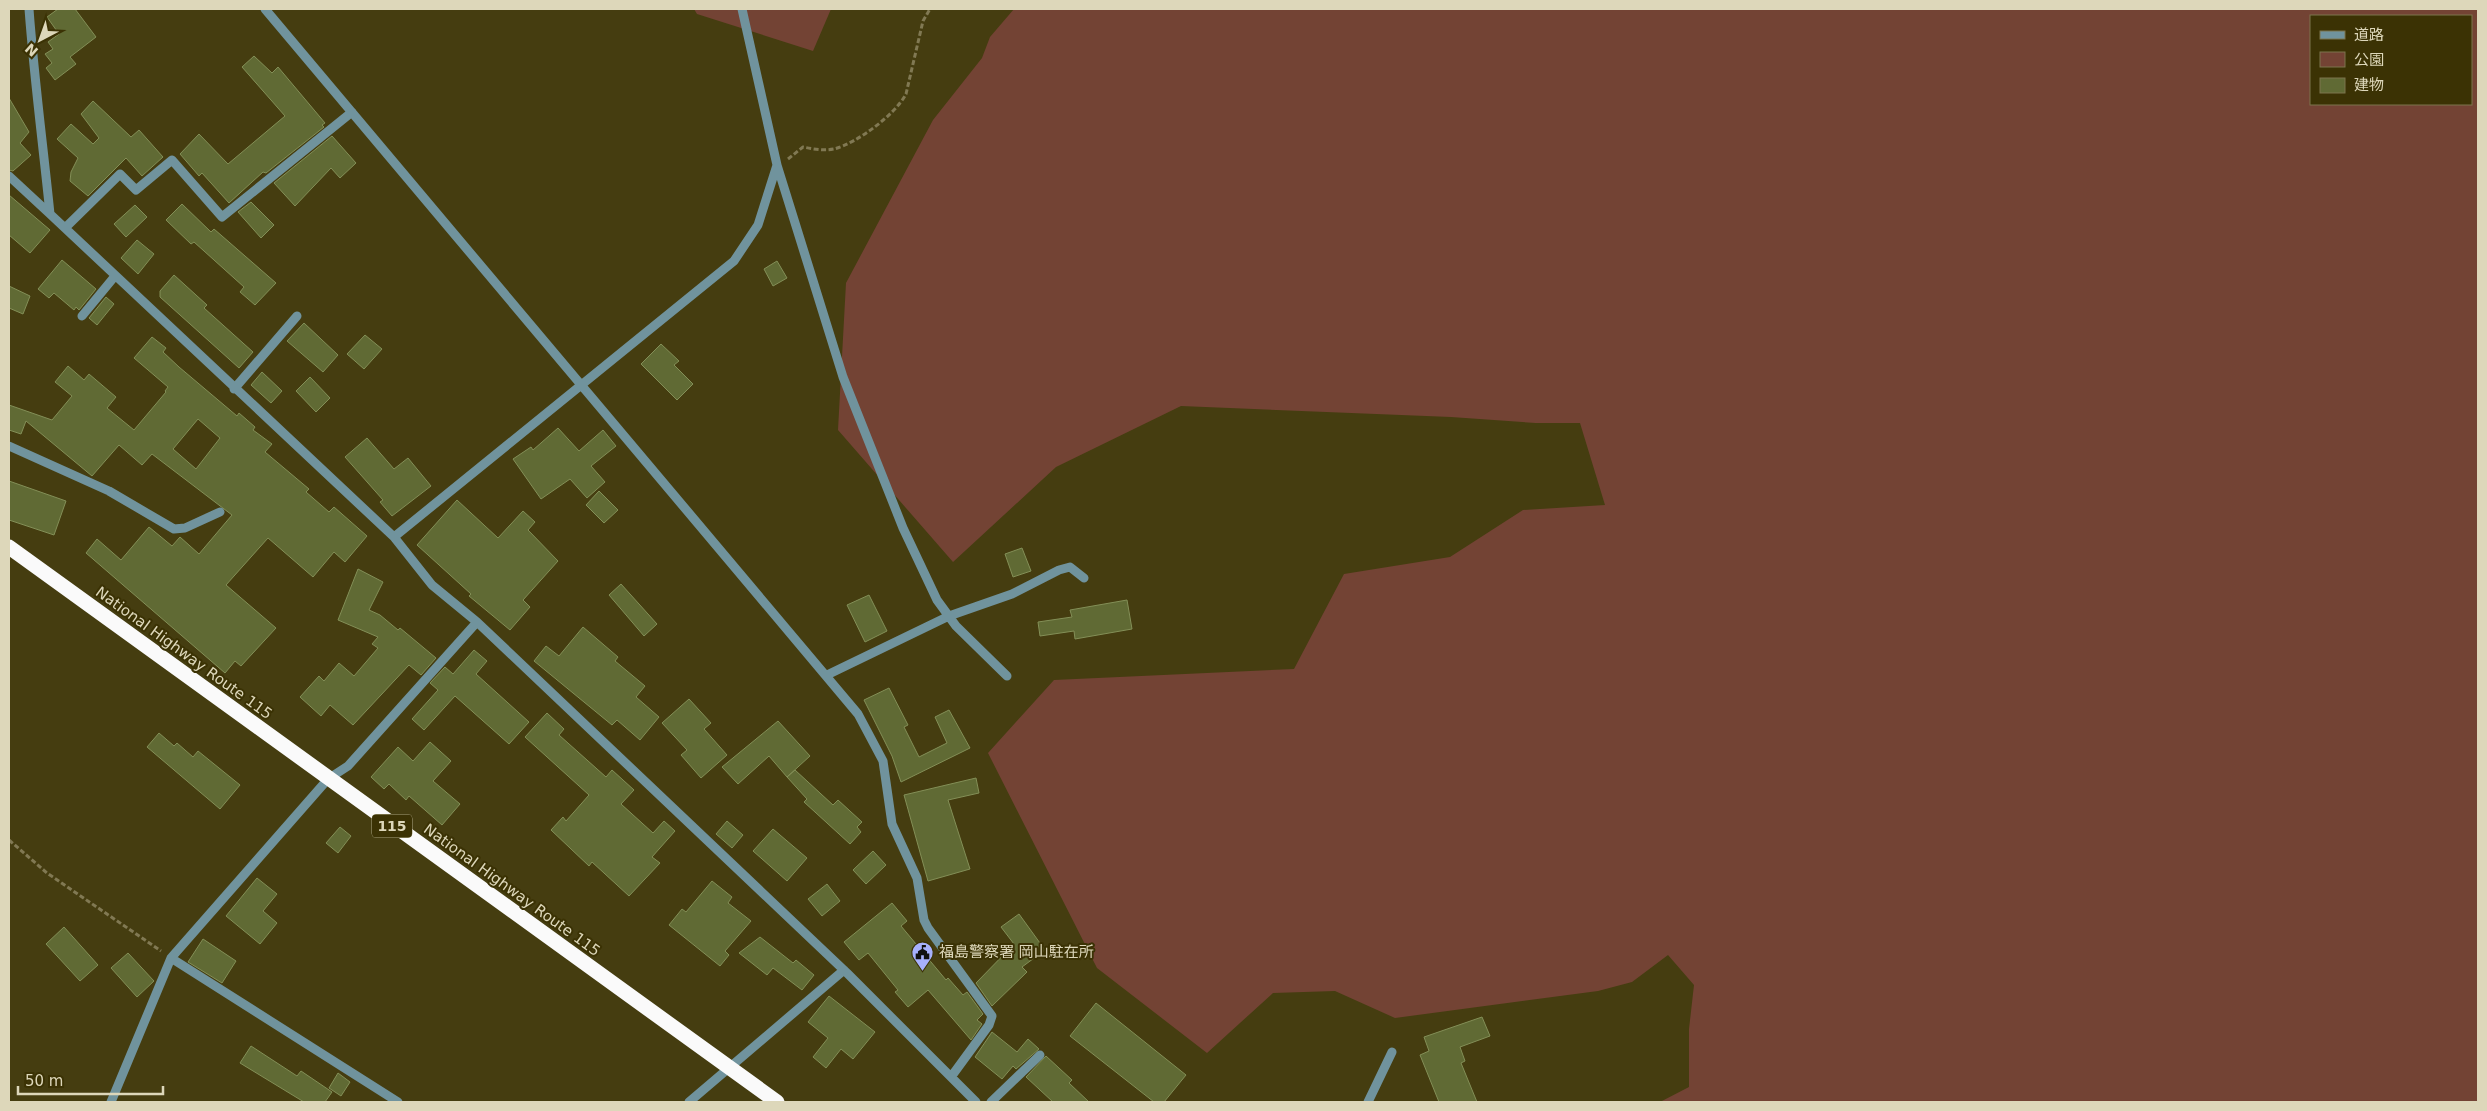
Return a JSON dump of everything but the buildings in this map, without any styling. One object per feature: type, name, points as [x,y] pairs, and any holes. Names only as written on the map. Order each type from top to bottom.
[{"type":"highway","name":"National Highway Route 115","points":[[9,547],[328,780],[777,1102]]},
{"type":"street","points":[[30,9],[34,82],[50,214]]},
{"type":"street","points":[[265,9],[483,270],[584,385],[858,714],[883,762],[892,824],[917,878],[924,920],[992,1016],[989,1025],[950,1077]]},
{"type":"street","points":[[742,9],[777,165],[843,377],[903,528],[937,600],[949,616],[1007,676]]},
{"type":"street","points":[[65,228],[120,174],[136,190],[172,160],[222,217],[352,112]]},
{"type":"street","points":[[394,537],[734,262],[758,225],[777,165]]},
{"type":"street","points":[[9,176],[394,537],[432,585],[477,622],[844,970],[976,1102]]},
{"type":"street","points":[[82,316],[115,276]]},
{"type":"street","points":[[234,389],[298,316]]},
{"type":"street","points":[[9,446],[109,491],[174,529],[185,528],[220,512]]},
{"type":"street","points":[[826,676],[949,616],[1012,594],[1059,570],[1070,567],[1084,578]]},
{"type":"street","points":[[111,1102],[171,958],[328,780],[348,766],[477,622]]},
{"type":"street","points":[[171,958],[398,1102]]},
{"type":"street","points":[[689,1102],[844,970]]},
{"type":"street","points":[[1368,1102],[1392,1052]]},
{"type":"street","points":[[990,1102],[1040,1055]]},
{"type":"path","points":[[777,165],[803,147],[832,149],[851,143],[901,104],[906,94],[923,21],[930,9]]},
{"type":"path","points":[[9,840],[47,873],[171,958]]},
{"type":"green space","points":[[694,9],[831,9],[813,51],[697,14]]},
{"type":"green space","points":[[1014,9],[2478,9],[2478,1102],[1660,1102],[1689,1087],[1689,1029],[1694,985],[1668,955],[1632,982],[1598,991],[1395,1018],[1335,991],[1273,993],[1207,1053],[1097,968],[988,753],[1054,680],[1294,669],[1344,574],[1450,557],[1523,510],[1605,505],[1580,423],[1536,423],[1451,417],[1181,406],[1056,467],[953,562],[838,430],[846,283],[933,120],[982,58],[990,37]]},
{"type":"place","name":"福島警察署 岡山駐在所","points":[[923,971]]}]
